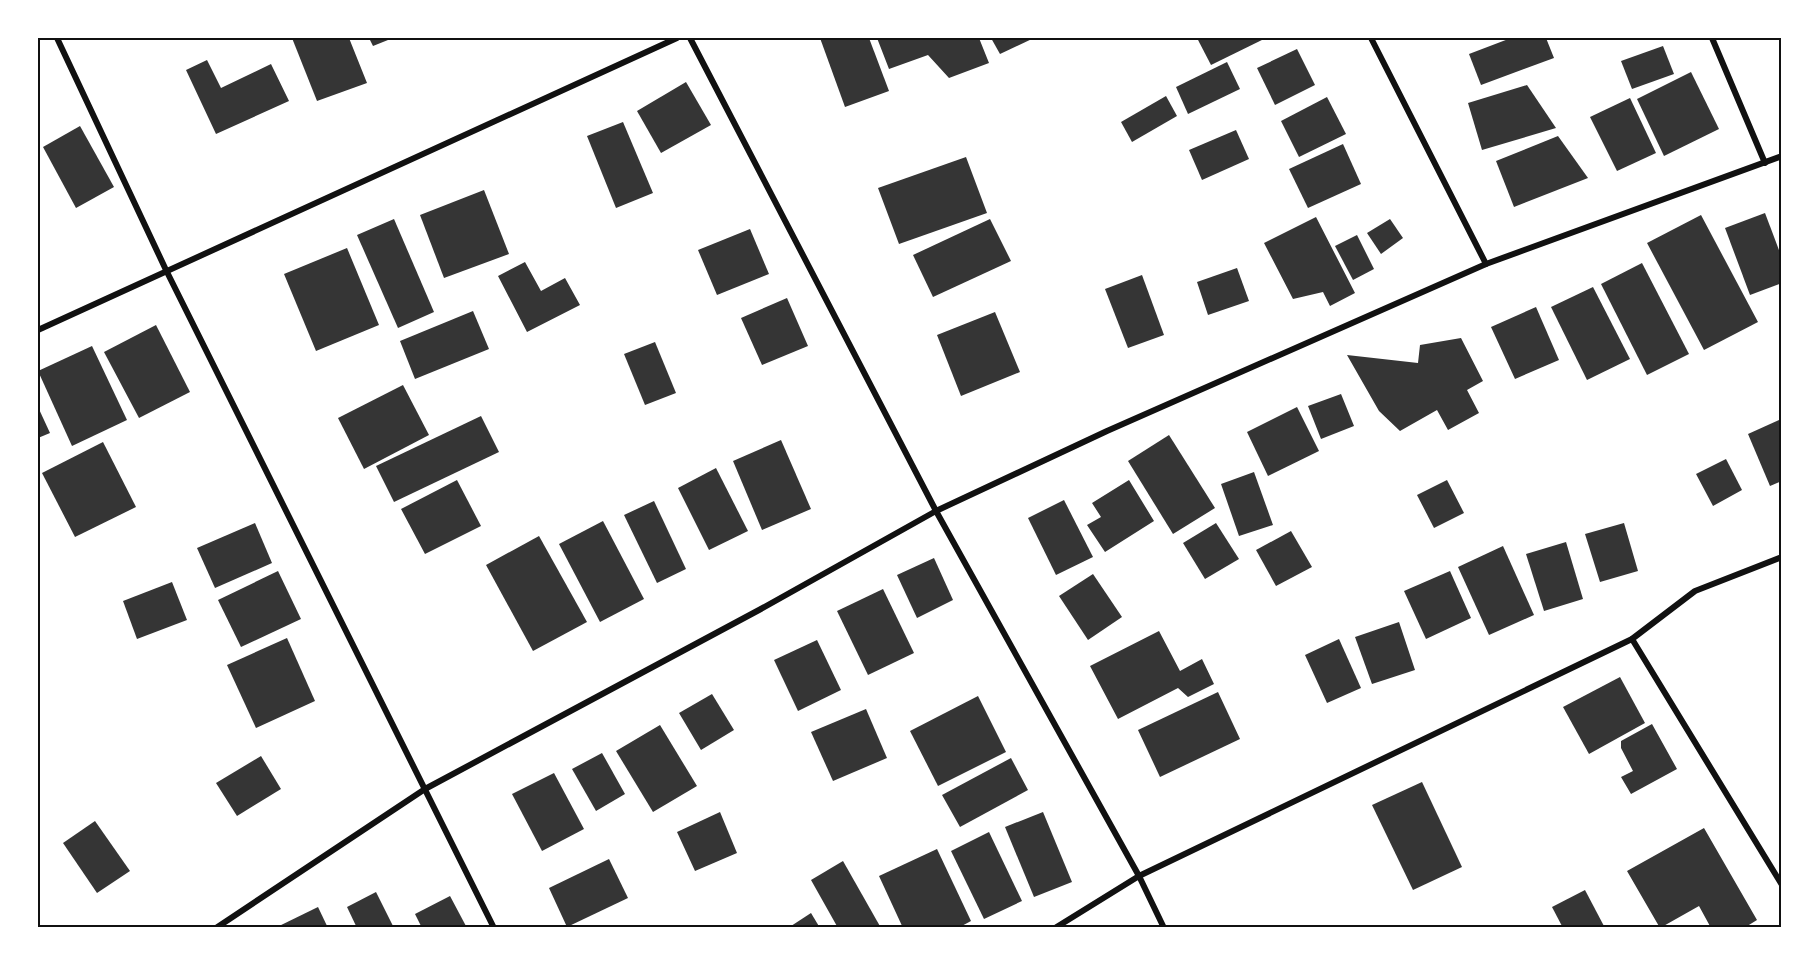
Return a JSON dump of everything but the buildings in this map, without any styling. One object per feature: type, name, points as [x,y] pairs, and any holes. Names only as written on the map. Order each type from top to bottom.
[{"type":"street","points":[[57,38],[166,270],[494,927]]},
{"type":"street","points":[[38,330],[677,38]]},
{"type":"street","points":[[690,38],[936,511],[1139,876],[1164,927]]},
{"type":"street","points":[[1371,38],[1486,264]]},
{"type":"street","points":[[1712,38],[1764,163]]},
{"type":"street","points":[[216,927],[425,789],[759,610],[936,511],[1107,431],[1486,264],[1782,156]]},
{"type":"street","points":[[1055,927],[1139,876],[1632,639],[1695,591],[1782,557]]},
{"type":"street","points":[[1632,639],[1782,885]]}]
